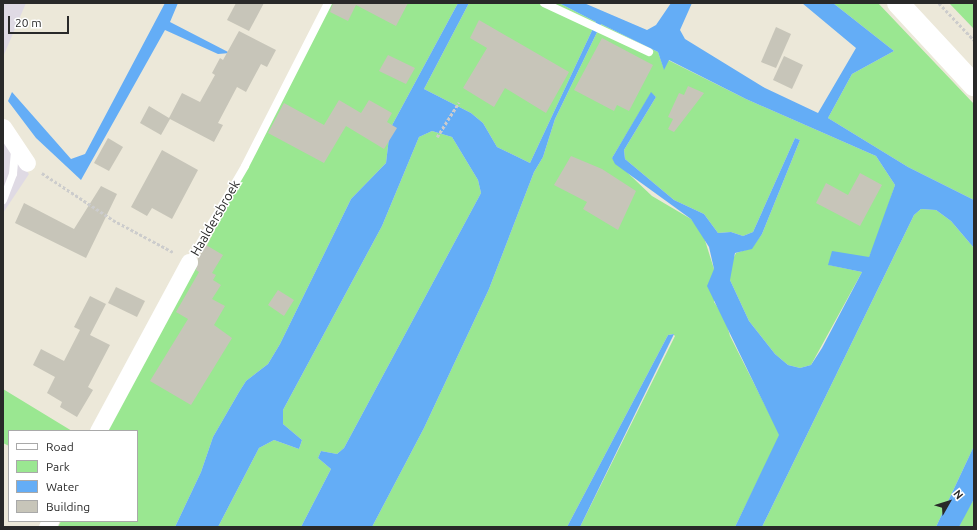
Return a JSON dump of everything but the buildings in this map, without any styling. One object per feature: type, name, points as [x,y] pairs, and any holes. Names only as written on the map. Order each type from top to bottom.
[{"type":"main road","points":[[898,3],[974,85]]},
{"type":"street","points":[[3,126],[27,163]]},
{"type":"street","name":"Haaldersbroek","points":[[99,430],[189,262]]},
{"type":"lane","name":"Haaldersbroek","points":[[189,262],[245,166],[328,3]]},
{"type":"lane","points":[[544,3],[650,52]]},
{"type":"lane","points":[[3,200],[13,174],[16,146]]},
{"type":"path","points":[[939,3],[974,40]]},
{"type":"path","points":[[437,137],[459,102]]},
{"type":"path","points":[[27,163],[113,220],[189,262]]},
{"type":"shaded area","points":[[3,3],[26,3],[3,57]]},
{"type":"shaded area","points":[[3,141],[29,174],[3,213]]},
{"type":"green space","points":[[330,3],[458,3],[390,129],[386,163],[351,199],[280,344],[268,364],[246,381],[239,392],[213,437],[201,472],[175,527],[58,527],[60,522],[138,522],[138,430],[108,430],[205,249]]},
{"type":"green space","points":[[469,3],[559,3],[596,22],[530,163],[497,147],[483,123],[471,113],[424,89]]},
{"type":"green space","points":[[833,3],[878,3],[974,104],[974,200],[908,167],[828,118],[852,74],[894,51]]},
{"type":"green space","points":[[949,3],[974,3],[974,29]]},
{"type":"green space","points":[[601,24],[658,52],[664,69],[668,60],[746,99],[876,156],[895,185],[876,242],[869,257],[829,265],[862,272],[811,365],[800,368],[788,365],[775,354],[749,321],[730,280],[730,265],[736,253],[752,248],[762,234],[800,140],[795,138],[753,232],[743,236],[731,232],[718,233],[704,214],[674,200],[625,159],[624,150],[656,97],[651,93],[612,158],[652,196],[691,219],[703,234],[714,269],[714,302],[725,318],[730,336],[780,435],[735,527],[580,527],[675,336],[673,334],[668,335],[567,527],[372,527],[424,428],[489,289],[534,172],[543,157],[555,119]]},
{"type":"green space","points":[[432,131],[452,137],[478,180],[481,193],[344,448],[337,454],[321,451],[318,458],[331,469],[301,527],[218,527],[259,448],[274,440],[299,449],[302,440],[283,424],[283,410],[382,226],[419,137]]},
{"type":"green space","points":[[921,209],[936,210],[951,221],[974,248],[974,446],[936,527],[762,527],[914,215]]},
{"type":"green space","points":[[3,389],[70,430],[8,430],[8,446],[3,443]]},
{"type":"green space","points":[[974,499],[974,527],[959,527],[966,512]]},
{"type":"water","points":[[165,3],[178,3],[170,22],[230,53],[218,54],[165,30],[81,180],[36,138],[8,101],[12,92],[71,159],[85,154]]},
{"type":"water","points":[[458,3],[469,3],[424,89],[471,113],[483,123],[497,147],[530,163],[596,22],[559,3],[584,3],[647,30],[656,25],[671,3],[692,3],[680,30],[685,39],[765,88],[818,113],[856,48],[802,3],[833,3],[894,51],[852,74],[828,118],[908,167],[974,200],[974,248],[951,221],[936,210],[921,209],[914,215],[762,527],[735,527],[779,435],[707,286],[714,269],[709,247],[691,219],[615,164],[612,158],[651,92],[656,97],[624,150],[625,159],[674,200],[704,214],[718,233],[731,232],[743,236],[753,232],[795,138],[800,140],[762,234],[752,249],[735,253],[730,280],[749,321],[775,354],[788,365],[800,368],[811,365],[822,348],[862,272],[828,265],[832,251],[869,257],[895,185],[876,156],[746,99],[669,60],[664,70],[658,52],[601,24],[555,119],[543,157],[534,172],[489,289],[424,428],[372,527],[301,527],[331,469],[318,458],[321,451],[337,454],[344,448],[481,193],[478,180],[452,137],[432,131],[419,137],[382,226],[283,410],[283,424],[302,440],[299,449],[274,440],[259,448],[218,527],[175,527],[201,472],[213,437],[239,392],[246,381],[268,364],[280,344],[351,199],[386,163],[390,129]]},
{"type":"water","points":[[674,334],[580,527],[567,527],[668,335]]},
{"type":"water","points":[[974,446],[974,499],[959,527],[936,527]]}]
